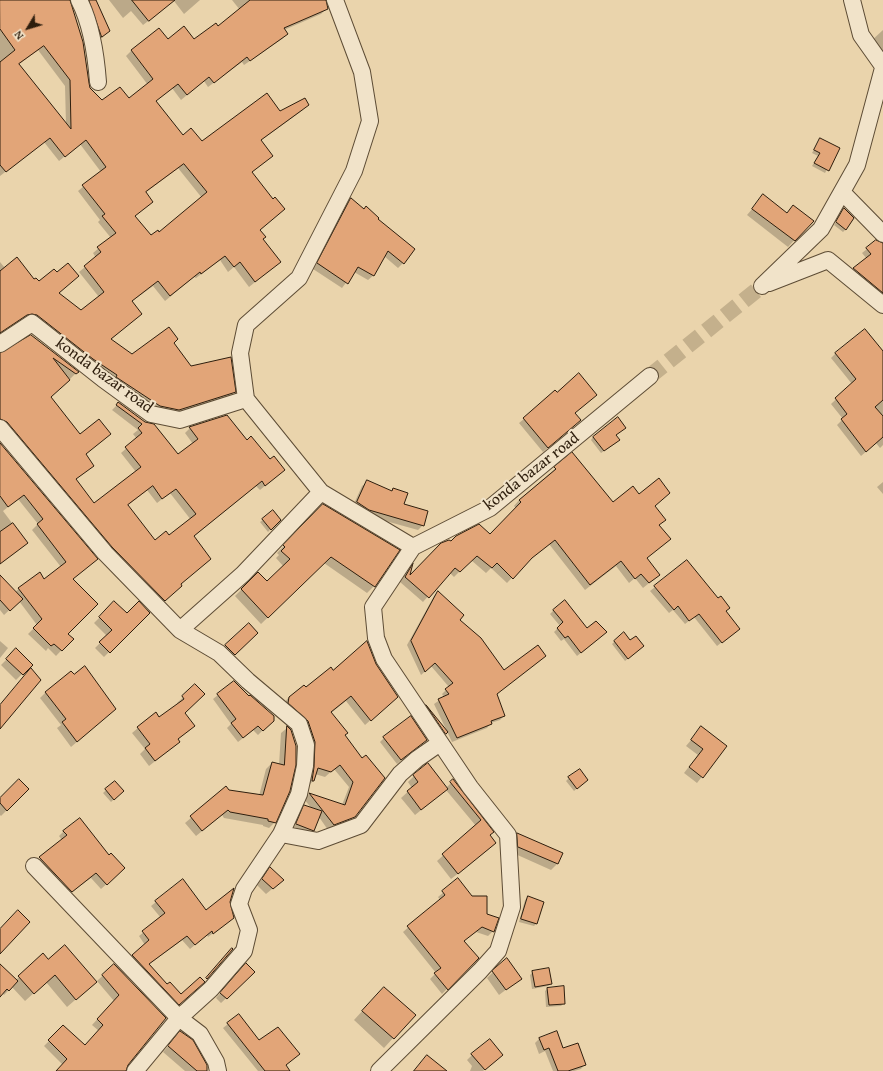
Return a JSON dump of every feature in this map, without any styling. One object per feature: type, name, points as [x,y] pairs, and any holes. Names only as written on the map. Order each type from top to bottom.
[{"type":"street","points":[[79,0],[86,12],[96,58],[98,82]]},
{"type":"street","points":[[335,0],[362,72],[370,121],[354,171],[299,278],[246,325],[240,353],[246,399],[321,492],[413,547],[373,607],[376,638],[384,659],[440,743],[470,787],[508,835],[512,907],[498,951],[480,971],[379,1071]]},
{"type":"street","points":[[852,0],[861,35],[883,67],[857,165],[821,230],[762,286],[828,260],[883,306]]},
{"type":"street","points":[[842,192],[883,234]]},
{"type":"street","name":"konda bazar road","points":[[0,344],[32,323],[103,379],[151,414],[180,420],[246,399]]},
{"type":"street","name":"konda bazar road","points":[[413,547],[490,508],[650,376]]},
{"type":"street","points":[[0,428],[105,553],[180,630],[219,653],[248,681],[299,724],[306,745],[305,766],[299,794],[281,834],[244,889],[239,904],[249,930],[244,951],[211,989],[179,1018],[135,1071]]},
{"type":"street","points":[[180,630],[243,574],[321,492]]},
{"type":"street","points":[[281,834],[318,841],[361,825],[400,774],[417,759],[440,743]]},
{"type":"street","points":[[34,866],[179,1018],[200,1034],[216,1062],[218,1071]]},
{"type":"building","points":[[0,0],[70,0],[83,42],[90,88],[102,100],[120,87],[129,98],[153,79],[131,50],[159,28],[168,39],[184,26],[194,39],[216,23],[218,26],[250,0],[326,0],[328,9],[284,28],[288,34],[250,61],[247,57],[214,83],[209,77],[187,95],[178,84],[156,101],[183,135],[191,128],[202,141],[267,93],[280,111],[305,98],[309,105],[261,140],[273,156],[252,172],[273,199],[275,197],[285,209],[260,230],[266,237],[263,239],[281,262],[255,282],[240,262],[234,267],[225,256],[201,274],[200,272],[170,296],[158,281],[132,301],[142,314],[111,339],[132,354],[169,327],[178,339],[174,343],[191,366],[231,357],[236,392],[179,410],[160,406],[116,377],[117,375],[93,359],[37,315],[27,315],[0,333],[0,271],[17,257],[34,279],[36,278],[39,281],[54,269],[57,272],[68,263],[79,276],[59,293],[81,310],[104,292],[84,266],[101,252],[97,247],[116,233],[102,216],[105,214],[82,185],[106,167],[86,140],[65,157],[50,138],[6,172],[0,165],[0,62],[15,50],[0,29]],"holes":[[[44,46],[70,80],[71,129],[19,64]],[[184,164],[207,192],[159,232],[158,230],[151,235],[135,216],[153,202],[146,192]]]},
{"type":"building","points":[[89,0],[96,0],[110,31],[102,37]]},
{"type":"building","points":[[132,0],[175,0],[149,21]]},
{"type":"building","points":[[820,138],[840,148],[829,171],[814,163],[820,153],[814,150]]},
{"type":"building","points":[[763,194],[787,213],[793,205],[814,221],[795,241],[752,209]]},
{"type":"building","points":[[351,198],[364,209],[366,206],[379,218],[378,219],[415,249],[404,264],[388,251],[374,276],[358,267],[348,284],[317,263]]},
{"type":"building","points":[[844,208],[854,218],[846,230],[836,222]]},
{"type":"building","points":[[876,240],[883,243],[883,293],[853,268],[871,254],[866,248]]},
{"type":"building","points":[[865,329],[883,351],[883,400],[875,407],[883,416],[883,437],[866,452],[841,419],[847,414],[835,398],[856,379],[835,353]]},
{"type":"building","points":[[31,335],[79,372],[76,374],[53,358],[70,380],[51,397],[80,434],[99,419],[111,434],[86,454],[94,466],[76,479],[94,503],[141,467],[125,447],[142,433],[138,428],[142,424],[116,405],[118,402],[145,422],[154,424],[178,454],[198,439],[189,427],[227,415],[247,440],[251,436],[270,459],[274,456],[285,470],[265,486],[262,481],[194,536],[211,559],[181,584],[182,586],[165,601],[112,547],[7,422],[0,419],[0,353]],"holes":[[[153,486],[162,499],[176,489],[196,514],[169,535],[166,531],[155,540],[128,505]]]},
{"type":"building","points":[[579,373],[597,395],[575,413],[581,420],[548,448],[523,418],[555,390],[557,392]]},
{"type":"building","points":[[618,417],[626,428],[616,435],[620,440],[604,451],[593,437]]},
{"type":"building","points":[[0,443],[98,559],[73,579],[98,604],[68,634],[74,639],[62,651],[54,644],[51,646],[33,628],[42,619],[18,588],[40,572],[44,579],[66,562],[37,524],[43,519],[24,495],[8,507],[0,496]]},
{"type":"building","points":[[572,452],[613,502],[633,486],[639,494],[659,478],[670,493],[655,506],[666,520],[659,525],[671,539],[647,558],[660,575],[649,583],[641,574],[635,579],[621,561],[590,585],[555,540],[532,558],[513,579],[497,563],[492,568],[477,556],[460,572],[455,568],[429,598],[405,577],[413,563],[410,575],[441,543],[449,540],[451,541],[456,536],[479,524],[490,534],[521,502],[519,500],[556,469],[554,467]]},
{"type":"building","points":[[367,480],[392,491],[393,488],[408,493],[404,504],[428,511],[424,526],[369,510],[357,502]]},
{"type":"building","points":[[323,504],[400,550],[375,587],[331,557],[268,618],[241,589],[258,572],[267,581],[290,559],[281,551],[285,547],[283,545]]},
{"type":"building","points":[[273,510],[281,520],[271,530],[262,519]]},
{"type":"building","points":[[13,523],[28,543],[0,564],[0,532]]},
{"type":"building","points":[[687,560],[718,598],[721,596],[730,608],[726,611],[740,629],[722,643],[699,614],[689,621],[678,606],[674,610],[654,586]]},
{"type":"building","points":[[0,575],[23,599],[10,611],[0,600]]},
{"type":"building","points":[[438,591],[464,615],[460,620],[481,638],[504,670],[538,645],[546,656],[497,694],[505,716],[491,721],[492,724],[457,738],[438,699],[449,694],[445,689],[453,683],[435,663],[425,672],[411,641]]},
{"type":"building","points":[[565,600],[587,628],[596,621],[607,632],[581,653],[568,636],[565,638],[557,628],[563,622],[553,610]]},
{"type":"building","points":[[114,601],[127,613],[139,601],[150,613],[110,653],[99,642],[112,630],[99,617]]},
{"type":"building","points":[[249,623],[258,633],[235,655],[225,645]]},
{"type":"building","points":[[624,632],[630,640],[636,636],[644,646],[628,659],[614,641]]},
{"type":"building","points":[[367,641],[376,664],[398,697],[371,721],[351,696],[331,712],[348,733],[345,735],[362,758],[366,755],[385,778],[355,817],[334,825],[309,793],[345,805],[353,782],[340,765],[331,772],[318,768],[314,781],[312,781],[315,742],[308,721],[288,703],[289,697],[304,685],[306,687],[331,667],[333,670]]},
{"type":"building","points":[[16,648],[33,665],[23,675],[6,659]]},
{"type":"building","points":[[85,666],[116,709],[77,742],[62,722],[66,719],[45,692],[71,671],[74,674]]},
{"type":"building","points":[[31,668],[41,680],[0,729],[0,705]]},
{"type":"building","points":[[234,681],[249,696],[250,695],[274,716],[274,721],[263,731],[258,726],[243,738],[231,723],[236,719],[217,694]]},
{"type":"building","points":[[195,684],[205,694],[185,713],[195,726],[178,739],[180,742],[155,761],[145,748],[150,744],[137,727],[156,712],[159,717],[184,699],[182,696]]},
{"type":"building","points":[[426,705],[448,732],[446,734]]},
{"type":"building","points":[[411,716],[427,740],[401,760],[383,737]]},
{"type":"building","points":[[287,726],[291,730],[296,746],[296,765],[290,791],[276,823],[268,821],[268,819],[230,812],[228,810],[202,831],[190,816],[226,786],[229,790],[263,795],[272,762],[284,765]]},
{"type":"building","points":[[701,726],[727,746],[703,778],[689,767],[703,749],[691,740]]},
{"type":"building","points":[[428,763],[448,789],[421,810],[407,791],[418,782],[413,775]]},
{"type":"building","points":[[580,769],[588,780],[577,789],[568,777]]},
{"type":"building","points":[[19,779],[29,789],[7,811],[0,803],[0,798]]},
{"type":"building","points":[[453,779],[494,832],[490,835],[496,843],[458,874],[442,854],[481,820],[450,782]]},
{"type":"building","points":[[115,781],[124,791],[114,800],[105,789]]},
{"type":"building","points":[[304,805],[322,811],[314,831],[296,824]]},
{"type":"building","points":[[80,818],[109,855],[111,853],[125,868],[107,885],[96,873],[72,892],[39,857],[67,835],[63,831]]},
{"type":"building","points":[[517,833],[563,853],[558,864],[518,847]]},
{"type":"building","points":[[270,867],[284,880],[273,889],[262,879]]},
{"type":"building","points":[[458,878],[472,896],[487,896],[487,914],[499,918],[494,932],[482,927],[464,941],[479,958],[448,990],[434,973],[441,968],[407,926],[445,895],[442,891]]},
{"type":"building","points":[[183,879],[206,910],[234,888],[230,902],[234,918],[213,934],[212,931],[195,945],[187,936],[149,964],[167,984],[170,982],[181,994],[200,977],[205,982],[179,1005],[132,955],[149,940],[142,931],[165,913],[155,901]]},
{"type":"building","points":[[528,896],[544,902],[537,924],[521,919]]},
{"type":"building","points":[[18,910],[30,922],[0,954],[0,929]]},
{"type":"building","points":[[65,945],[97,982],[76,1000],[55,975],[34,994],[18,976],[43,953],[48,959]]},
{"type":"building","points":[[232,948],[233,949],[207,979],[206,978]]},
{"type":"building","points":[[507,958],[522,979],[506,990],[492,971]]},
{"type":"building","points":[[246,963],[255,972],[227,999],[220,993]]},
{"type":"building","points":[[0,964],[18,981],[9,991],[7,989],[0,997]]},
{"type":"building","points":[[114,964],[166,1018],[128,1065],[126,1071],[56,1071],[67,1059],[48,1040],[63,1025],[85,1045],[103,1025],[97,1019],[119,995],[102,975]]},
{"type":"building","points":[[549,968],[552,984],[535,987],[532,971]]},
{"type":"building","points":[[564,986],[565,1004],[549,1005],[547,988]]},
{"type":"building","points":[[384,987],[416,1015],[394,1039],[362,1011]]},
{"type":"building","points":[[239,1014],[259,1040],[278,1027],[300,1054],[286,1065],[290,1071],[265,1071],[227,1023]]},
{"type":"building","points":[[180,1031],[193,1040],[207,1065],[207,1071],[197,1071],[168,1046]]},
{"type":"building","points":[[557,1031],[563,1048],[578,1043],[586,1065],[568,1071],[558,1071],[549,1048],[544,1050],[539,1038]]},
{"type":"building","points":[[490,1039],[503,1055],[485,1070],[471,1054]]},
{"type":"building","points":[[427,1055],[447,1071],[414,1071]]},
{"type":"tunnel","points":[[650,376],[762,286]]}]
